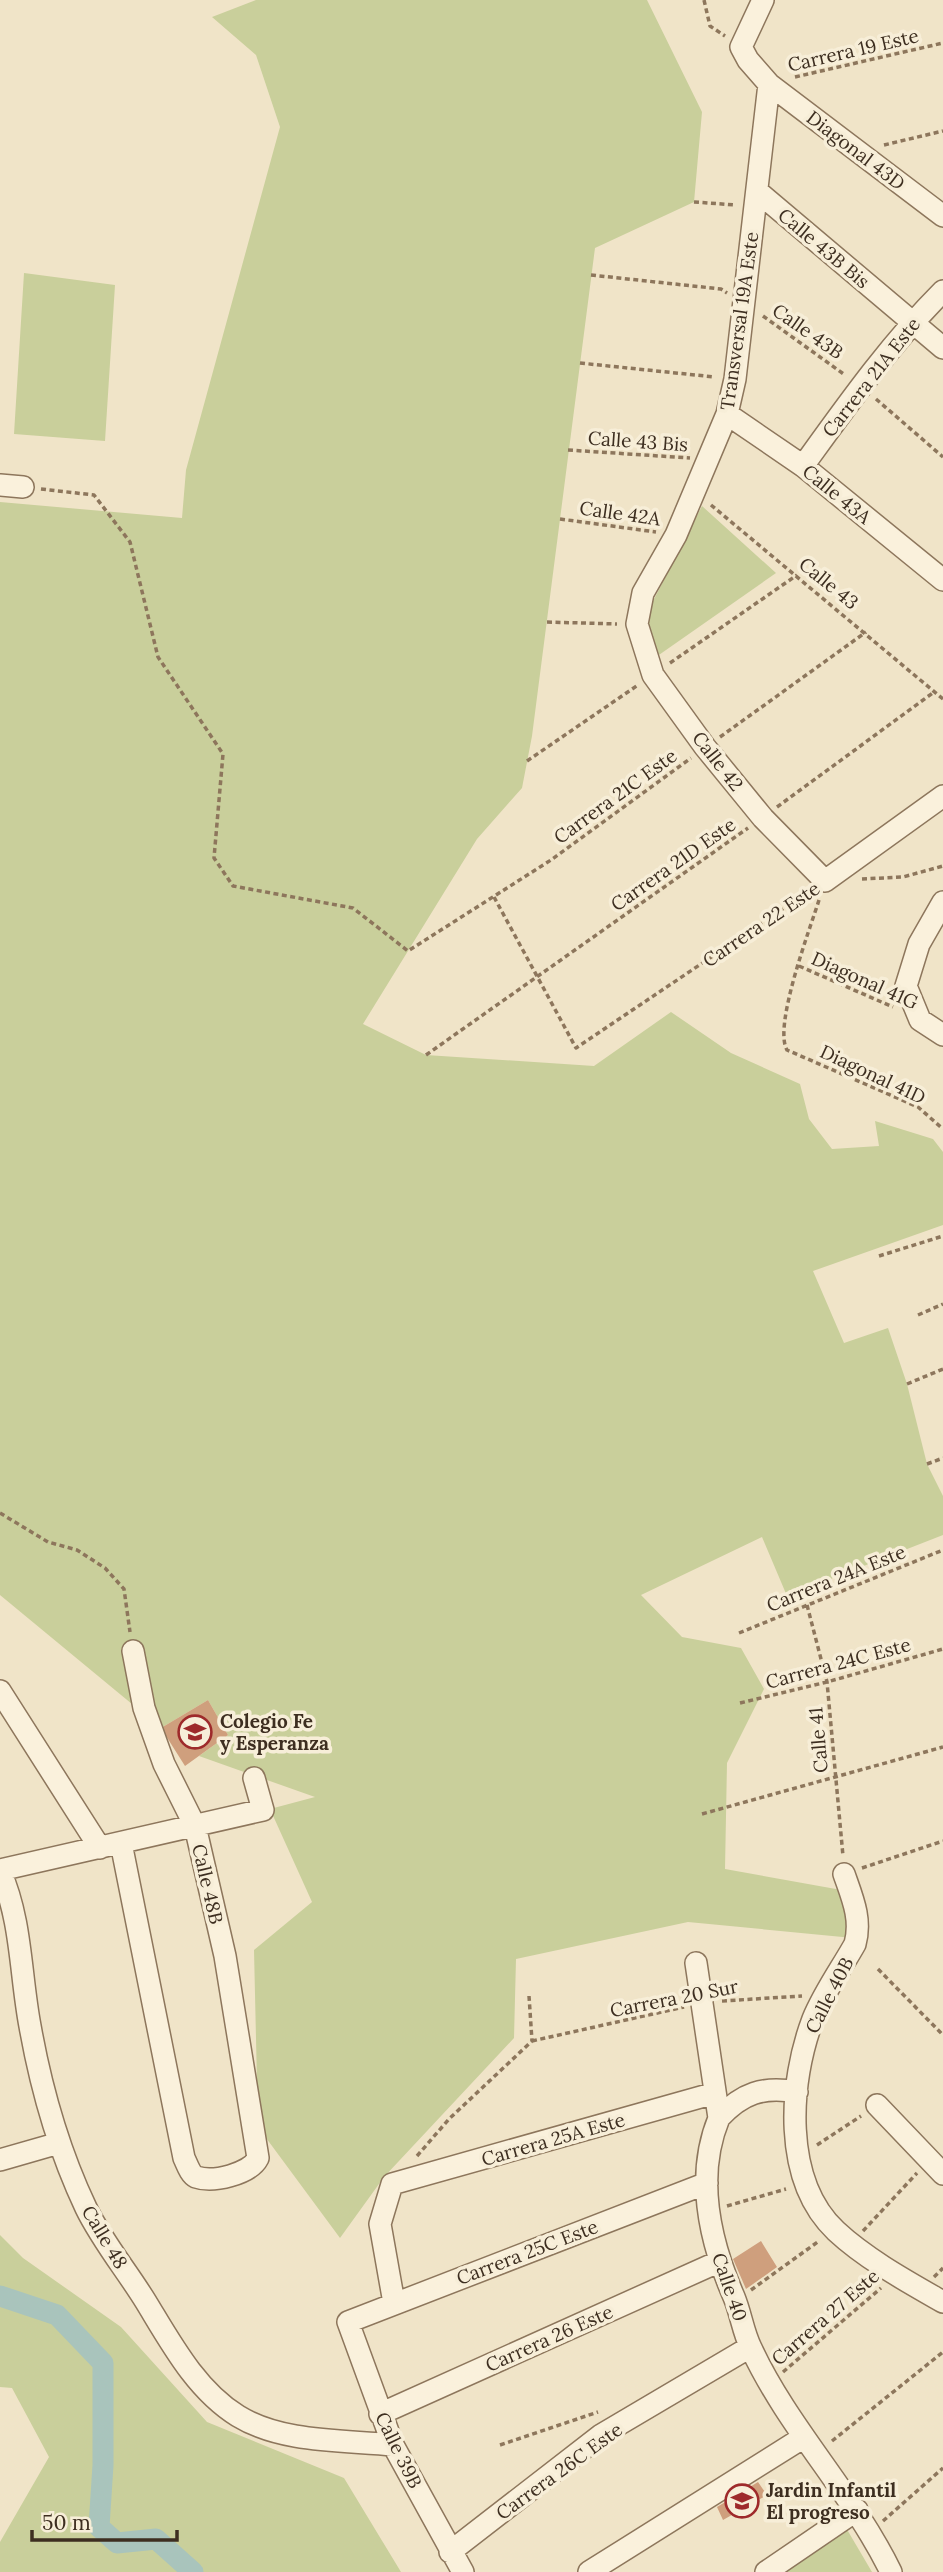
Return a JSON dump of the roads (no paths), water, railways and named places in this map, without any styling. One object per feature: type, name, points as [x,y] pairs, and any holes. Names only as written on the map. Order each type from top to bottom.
[{"type":"street","name":"Diagonal 43D","points":[[763,0],[741,47],[748,60],[769,83],[943,216]]},
{"type":"street","name":"Transversal 19A Este","points":[[637,624],[643,593],[676,535],[727,414],[735,379],[769,83]]},
{"type":"street","name":"Calle 43B Bis","points":[[757,191],[943,348]]},
{"type":"street","name":"Carrera 21A Este","points":[[803,466],[860,386],[911,323],[943,290]]},
{"type":"street","name":"Calle 43A","points":[[727,414],[803,466],[943,580]]},
{"type":"street","points":[[0,485],[23,487]]},
{"type":"street","name":"Calle 42","points":[[637,624],[653,675],[705,747],[763,818],[825,881]]},
{"type":"street","name":"Carrera 22 Este","points":[[825,881],[943,796]]},
{"type":"street","points":[[943,902],[935,911],[919,944],[906,986],[920,1020],[943,1035]]},
{"type":"street","name":"Calle 48B","points":[[121,1843],[184,2158],[192,2174],[198,2178],[236,2175],[253,2167],[258,2158],[225,1956],[195,1826],[164,1764],[144,1708],[133,1651]]},
{"type":"street","points":[[0,1690],[100,1848]]},
{"type":"street","points":[[0,1871],[263,1810],[254,1778]]},
{"type":"street","name":"Calle 48","points":[[0,1871],[13,1900],[30,2026],[59,2143],[87,2210],[174,2348],[210,2393],[238,2416],[285,2434],[393,2445]]},
{"type":"street","name":"Calle 40B","points":[[845,1874],[857,1915],[858,1931],[855,1944],[824,1997],[804,2047],[797,2092],[800,2156],[805,2183],[843,2236],[943,2302]]},
{"type":"street","name":"Calle 40","points":[[696,1963],[719,2118],[710,2139],[707,2183],[708,2212],[718,2262],[736,2301],[750,2347],[804,2437],[872,2531],[891,2572]]},
{"type":"street","points":[[719,2118],[734,2102],[753,2091],[775,2088],[797,2092]]},
{"type":"street","name":"Carrera 25A Este","points":[[394,2303],[380,2224],[392,2184],[715,2093]]},
{"type":"street","points":[[877,2105],[936,2168]]},
{"type":"street","points":[[0,2160],[59,2143]]},
{"type":"street","name":"Carrera 25C Este","points":[[348,2322],[707,2183]]},
{"type":"street","name":"Carrera 26 Este","points":[[380,2414],[718,2262]]},
{"type":"street","name":"Calle 39B","points":[[348,2322],[393,2445],[463,2572]]},
{"type":"street","name":"Carrera 26C Este","points":[[450,2552],[601,2435],[672,2396],[750,2347]]},
{"type":"street","points":[[589,2572],[804,2437]]},
{"type":"street","points":[[766,2572],[857,2510]]},
{"type":"waterway","points":[[0,2296],[57,2315],[103,2363],[103,2465],[99,2527],[117,2543],[156,2539],[193,2572]]},
{"type":"place","name":"Colegio Fe y Esperanza","points":[[195,1732]]},
{"type":"place","name":"Jardin Infantil El progreso","points":[[742,2501]]}]
